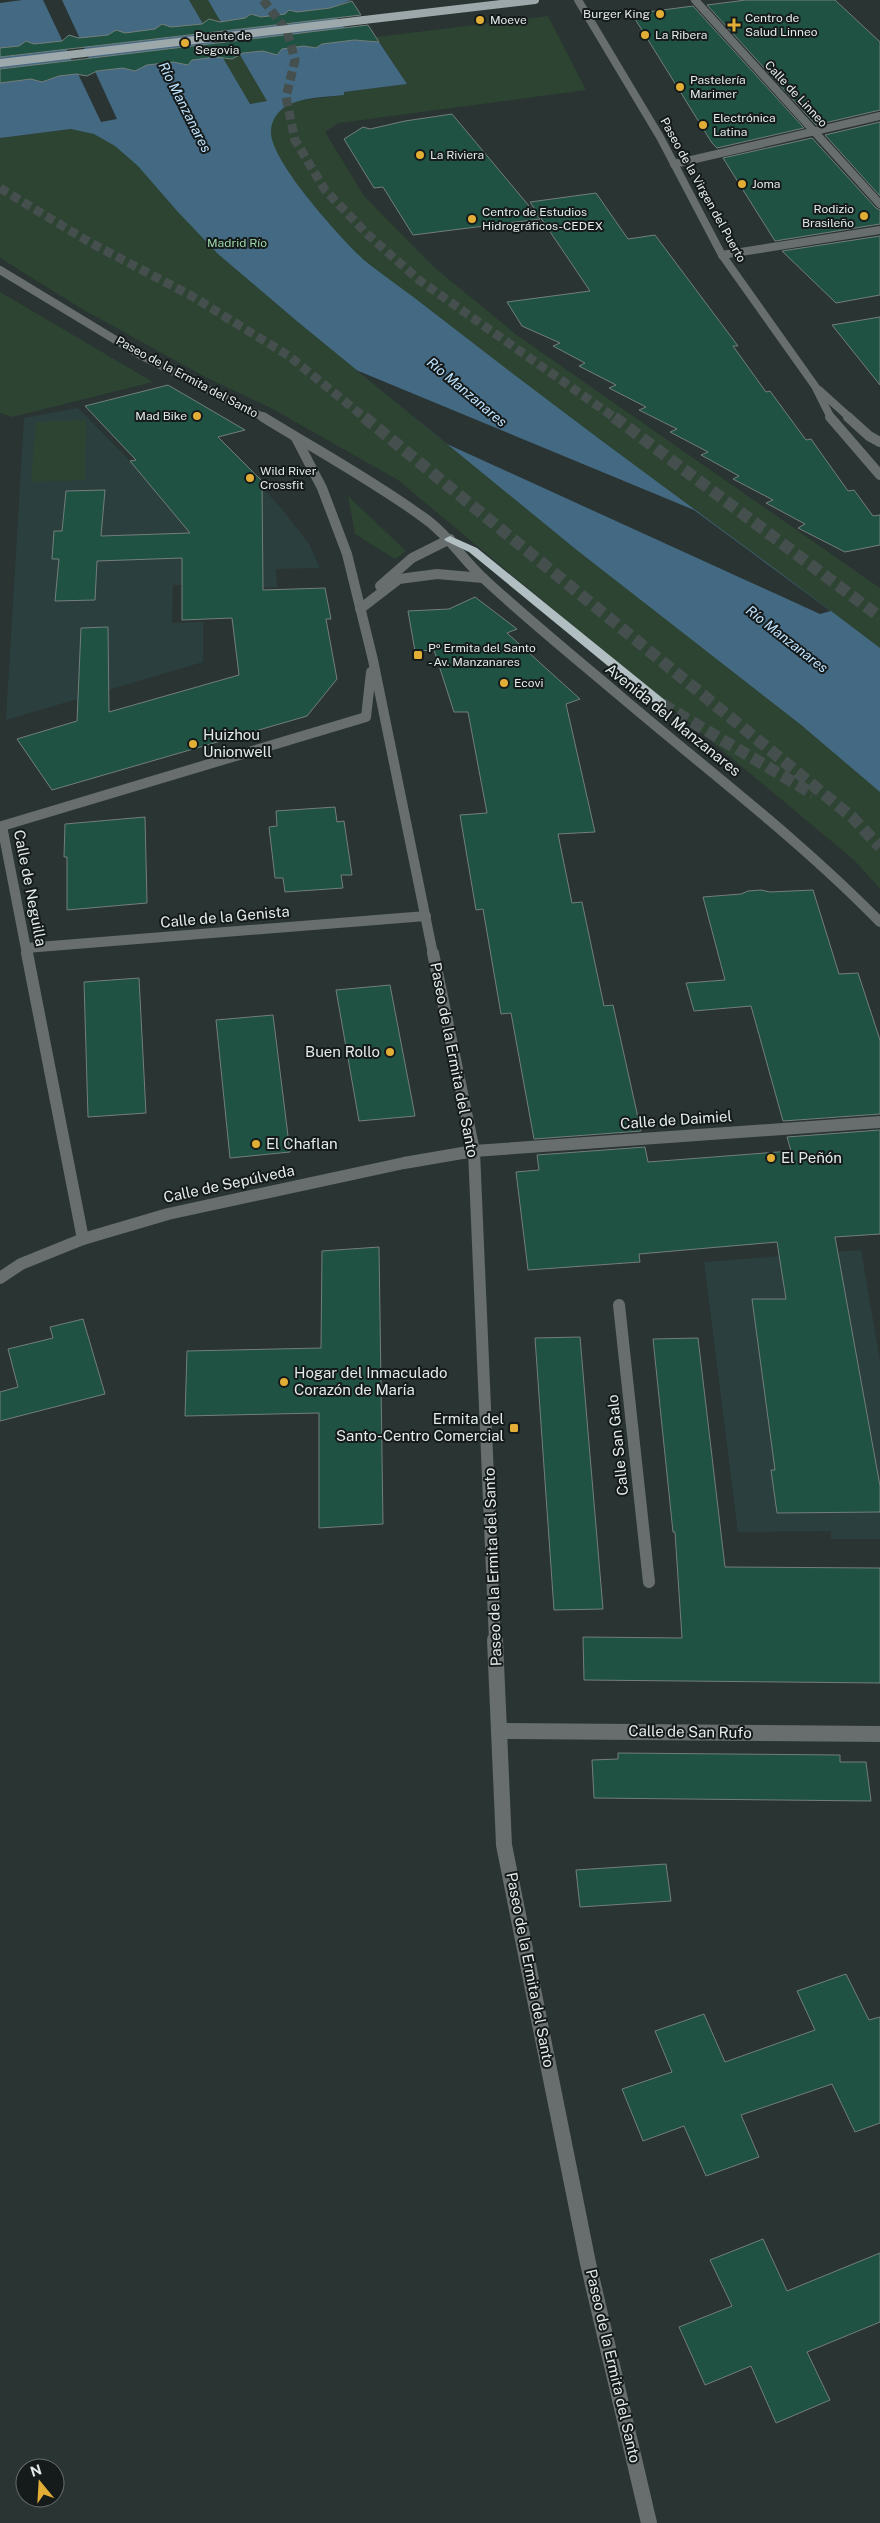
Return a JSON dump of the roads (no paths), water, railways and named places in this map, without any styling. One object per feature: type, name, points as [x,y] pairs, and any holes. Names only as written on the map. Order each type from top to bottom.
[{"type":"highway","points":[[450,539],[473,550],[662,704]]},
{"type":"main road","points":[[0,63],[536,0]]},
{"type":"street","name":"Paseo de la Virgen del Puerto","points":[[578,0],[674,164],[722,254],[815,386],[833,423],[880,475]]},
{"type":"street","name":"Calle de Linneo","points":[[694,0],[815,130],[880,204]]},
{"type":"street","points":[[674,164],[880,116]]},
{"type":"street","points":[[722,254],[880,230]]},
{"type":"street","name":"Paseo de la Ermita del Santo","points":[[0,270],[142,356],[249,408],[421,515],[450,539]]},
{"type":"street","name":"Paseo de la Virgen del Puerto","points":[[815,386],[869,436],[880,442]]},
{"type":"street","name":"Paseo de la Ermita del Santo","points":[[296,438],[322,488],[347,554],[373,660],[474,1151],[504,1845],[588,2262],[649,2523]]},
{"type":"street","points":[[360,609],[397,568],[434,545],[450,539]]},
{"type":"street","name":"Avenida del Manzanares","points":[[450,539],[460,556],[484,578],[621,697],[733,788],[840,881],[880,922]]},
{"type":"street","points":[[360,609],[399,579],[436,574],[484,578]]},
{"type":"street","name":"Calle de Neguilla","points":[[84,1238],[2,826],[366,717],[373,660]]},
{"type":"street","name":"Calle de la Genista","points":[[26,948],[426,916]]},
{"type":"street","name":"Calle de Daimiel","points":[[474,1151],[880,1122]]},
{"type":"street","name":"Calle de Sepúlveda","points":[[0,1278],[21,1264],[84,1238],[168,1214],[404,1163],[474,1151]]},
{"type":"street","name":"Calle San Galo","points":[[619,1305],[649,1582]]},
{"type":"street","name":"Calle de San Rufo","points":[[499,1731],[880,1734]]},
{"type":"water","name":"Río Manzanares","points":[[43,0],[101,122],[117,119],[62,0],[189,0],[250,104],[267,101],[208,0],[351,0],[330,9],[354,40],[379,42],[407,84],[344,92],[344,95],[311,98],[289,105],[280,111],[274,120],[271,131],[274,144],[294,180],[325,219],[365,261],[554,405],[880,648],[880,792],[800,724],[578,551],[298,322],[218,254],[138,166],[115,146],[94,134],[71,129],[0,138],[0,3]]},
{"type":"tunnel","points":[[263,0],[287,31],[295,60],[286,97],[295,140],[325,190],[366,233],[419,280],[615,418]]},
{"type":"tunnel","points":[[0,188],[89,242],[190,295],[289,356],[365,418]]},
{"type":"tunnel","points":[[364,417],[853,818],[880,847]]},
{"type":"tunnel","points":[[614,417],[880,617]]},
{"type":"tunnel","points":[[662,704],[813,794]]},
{"type":"place","name":"Burger King","points":[[660,14]]},
{"type":"place","name":"Moeve","points":[[480,20]]},
{"type":"place","name":"Centro de Salud Linneo","points":[[734,25]]},
{"type":"place","name":"La Ribera","points":[[645,35]]},
{"type":"place","name":"Puente de Segovia","points":[[185,43]]},
{"type":"place","name":"Pastelería Marimer","points":[[680,87]]},
{"type":"place","name":"Electrónica Latina","points":[[703,125]]},
{"type":"place","name":"La Riviera","points":[[420,155]]},
{"type":"place","name":"Joma","points":[[742,184]]},
{"type":"place","name":"Rodizio Brasileño","points":[[864,216]]},
{"type":"place","name":"Centro de Estudios Hidrográficos-CEDEX","points":[[472,219]]},
{"type":"place","name":"Mad Bike","points":[[197,416]]},
{"type":"place","name":"Wild River Crossfit","points":[[250,478]]},
{"type":"place","name":"Pº Ermita del Santo - Av. Manzanares","points":[[418,655]]},
{"type":"place","name":"Ecovi","points":[[504,683]]},
{"type":"place","name":"Huizhou Unionwell","points":[[193,744]]},
{"type":"place","name":"Buen Rollo","points":[[390,1052]]},
{"type":"place","name":"El Chaflan","points":[[256,1144]]},
{"type":"place","name":"El Peñón","points":[[771,1158]]},
{"type":"place","name":"Hogar del Inmaculado Corazón de María","points":[[284,1382]]},
{"type":"place","name":"Ermita del Santo-Centro Comercial","points":[[514,1428]]},
{"type":"park label","name":"Madrid Río","points":[[237,243]]}]
